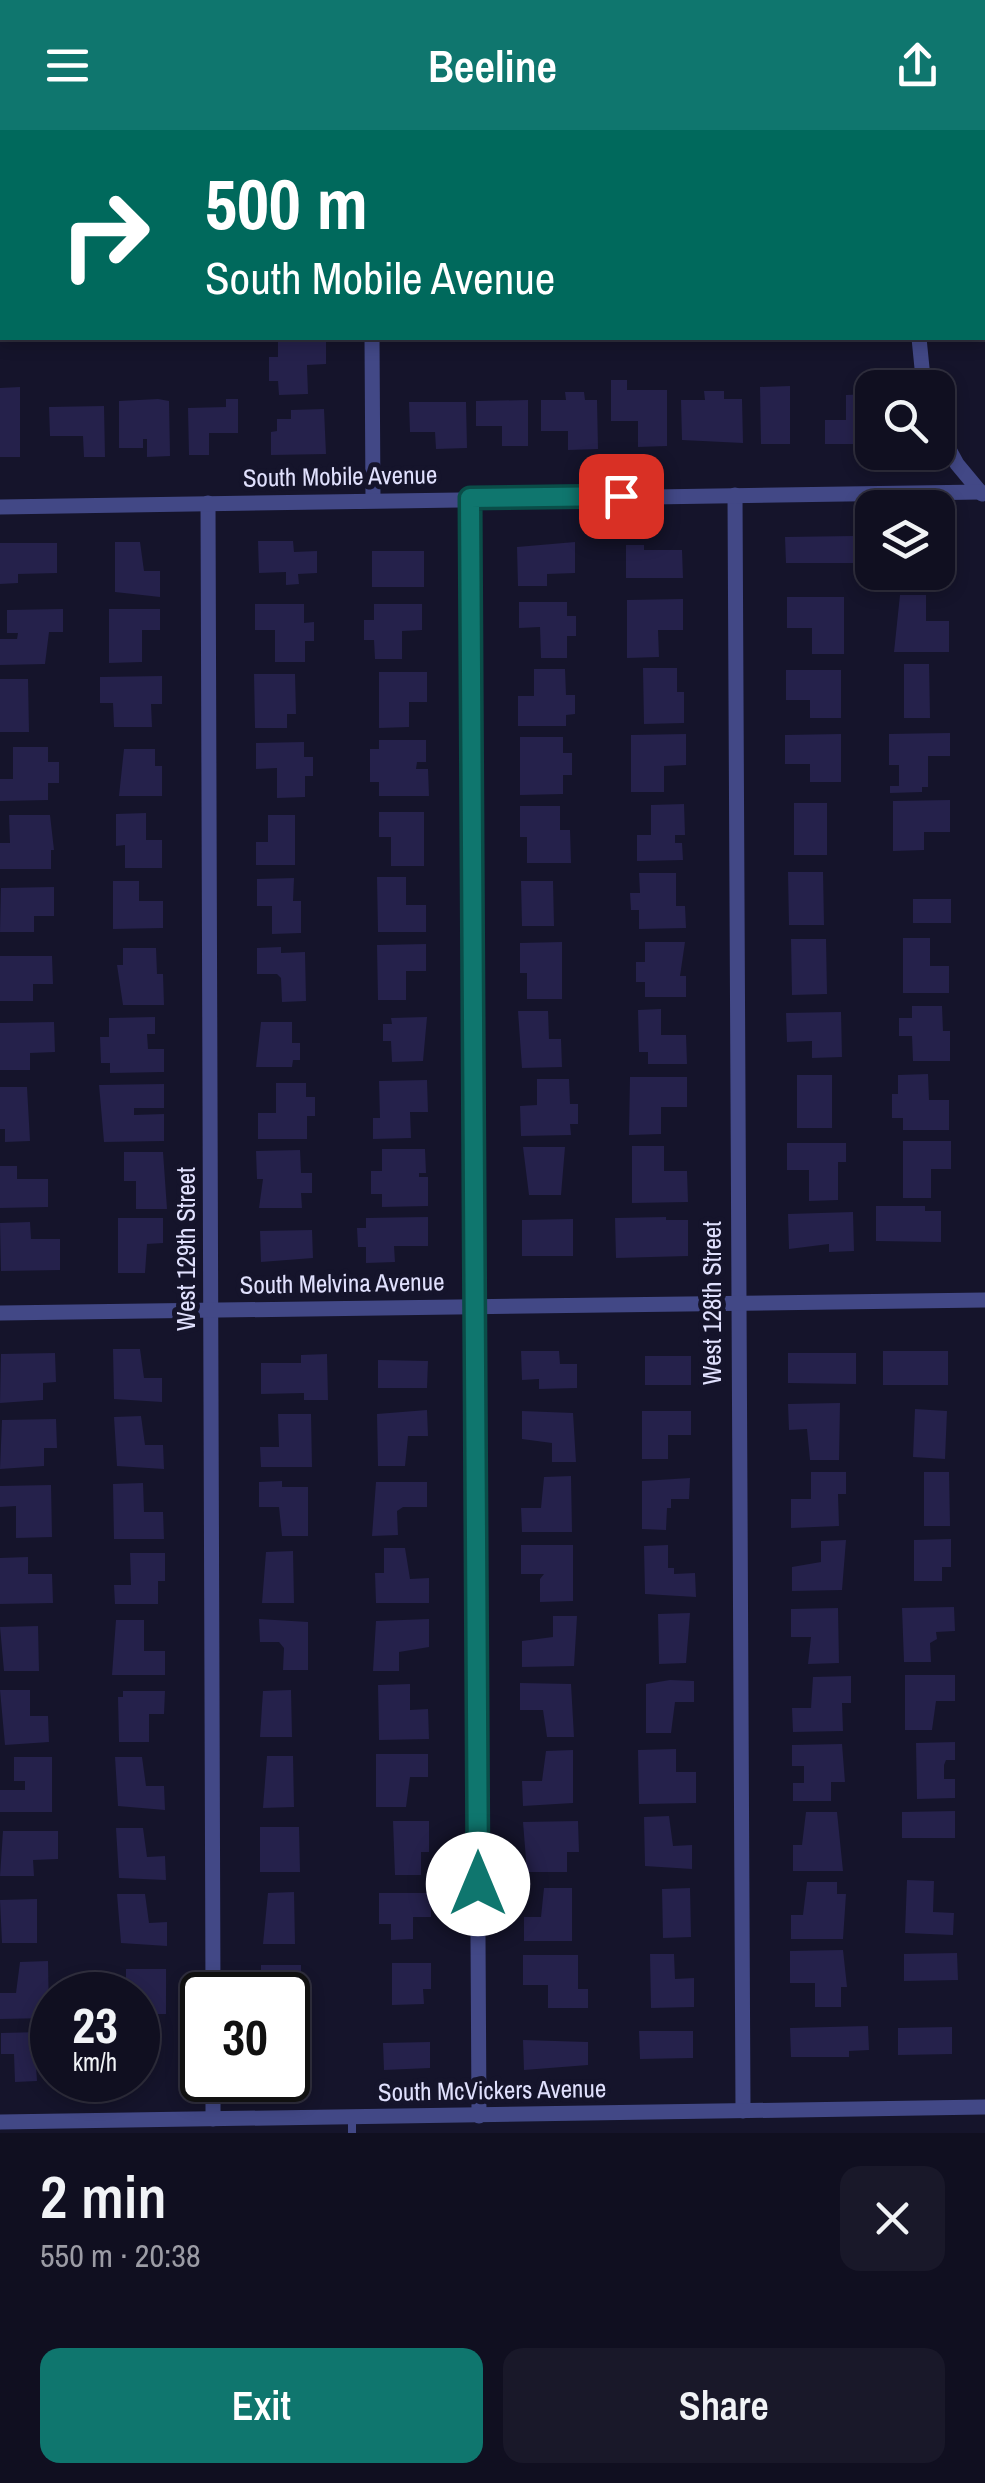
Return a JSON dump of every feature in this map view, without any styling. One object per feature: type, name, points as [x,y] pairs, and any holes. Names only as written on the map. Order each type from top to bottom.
[{"type":"street","points":[[372,340],[372,500]]},
{"type":"street","points":[[919,340],[922,370]]},
{"type":"street","points":[[955,454],[983,494]]},
{"type":"street","name":"South Mobile Avenue","points":[[0,507],[983,494]]},
{"type":"street","name":"West 128th Street","points":[[734,495],[743,2111]]},
{"type":"street","points":[[470,498],[480,2116]]},
{"type":"street","name":"West 129th Street","points":[[208,503],[213,1972]]},
{"type":"street","name":"South Melvina Avenue","points":[[0,1313],[985,1300]]},
{"type":"street","points":[[213,2102],[213,2120]]},
{"type":"street","name":"South McVickers Avenue","points":[[0,2122],[213,2120],[352,2125],[480,2116],[985,2107]]},
{"type":"street","points":[[580,2114],[580,2133]]},
{"type":"building","points":[[278,340],[326,340],[326,364],[307,365],[308,394],[279,395],[278,381],[269,381],[269,357],[278,357]]},
{"type":"building","points":[[611,380],[627,380],[627,390],[667,390],[667,446],[638,447],[638,421],[611,421]]},
{"type":"building","points":[[790,386],[790,444],[761,444],[760,387]]},
{"type":"building","points":[[20,387],[20,457],[0,457],[0,388]]},
{"type":"building","points":[[704,391],[724,391],[724,399],[742,399],[743,443],[682,440],[681,400],[705,400]]},
{"type":"building","points":[[565,392],[584,392],[585,400],[597,400],[598,449],[568,450],[568,431],[541,431],[541,400],[566,400]]},
{"type":"building","points":[[846,395],[855,395],[855,444],[825,444],[825,420],[846,420]]},
{"type":"building","points":[[226,399],[238,399],[238,433],[209,433],[209,455],[189,455],[188,408],[226,407]]},
{"type":"building","points":[[528,400],[528,446],[502,446],[502,426],[476,426],[476,401]]},
{"type":"building","points":[[119,401],[169,401],[170,456],[147,457],[147,439],[143,439],[143,448],[119,448]]},
{"type":"building","points":[[409,402],[466,402],[467,448],[436,449],[435,432],[410,432]]},
{"type":"building","points":[[104,406],[105,457],[84,457],[83,436],[50,436],[49,407]]},
{"type":"building","points":[[324,409],[326,454],[271,455],[271,432],[277,431],[277,419],[291,419],[291,410]]},
{"type":"building","points":[[854,536],[855,563],[786,563],[785,537]]},
{"type":"building","points":[[258,541],[293,541],[294,552],[317,551],[317,573],[298,574],[299,584],[286,585],[286,572],[259,573]]},
{"type":"building","points":[[115,542],[140,542],[144,571],[160,571],[160,597],[115,592]]},
{"type":"building","points":[[575,542],[575,573],[547,574],[547,586],[518,586],[517,547]]},
{"type":"building","points":[[0,543],[57,543],[57,573],[18,574],[18,583],[0,584]]},
{"type":"building","points":[[626,545],[644,545],[644,550],[682,550],[683,578],[626,578]]},
{"type":"building","points":[[372,551],[424,551],[424,587],[372,587]]},
{"type":"building","points":[[900,595],[926,595],[926,621],[949,621],[949,652],[894,652]]},
{"type":"building","points":[[787,597],[844,597],[844,654],[812,654],[812,628],[787,628]]},
{"type":"building","points":[[683,599],[683,630],[658,630],[659,657],[627,658],[627,600]]},
{"type":"building","points":[[519,602],[567,602],[567,616],[576,616],[576,636],[567,636],[567,658],[541,658],[540,627],[519,628]]},
{"type":"building","points":[[255,604],[304,604],[304,623],[314,622],[314,641],[305,641],[305,662],[275,662],[275,630],[255,630]]},
{"type":"building","points":[[374,604],[422,604],[422,630],[402,631],[402,659],[375,659],[374,640],[364,640],[364,620],[374,620]]},
{"type":"building","points":[[63,609],[63,632],[49,632],[45,664],[0,665],[0,639],[17,639],[18,633],[7,633],[7,610]]},
{"type":"building","points":[[109,609],[160,609],[160,630],[142,630],[142,662],[109,663]]},
{"type":"building","points":[[904,664],[929,664],[930,718],[904,718]]},
{"type":"building","points":[[643,668],[677,668],[677,692],[684,692],[684,723],[644,724]]},
{"type":"building","points":[[534,669],[565,669],[566,695],[575,695],[575,714],[566,715],[566,726],[518,726],[518,696],[534,696]]},
{"type":"building","points":[[786,670],[841,670],[841,718],[810,718],[810,700],[786,700]]},
{"type":"building","points":[[379,672],[427,672],[427,702],[409,702],[409,727],[379,728]]},
{"type":"building","points":[[254,674],[295,674],[296,714],[287,714],[287,728],[255,728]]},
{"type":"building","points":[[162,676],[162,704],[151,704],[152,727],[114,727],[113,703],[100,703],[100,677]]},
{"type":"building","points":[[0,679],[28,679],[29,732],[0,732]]},
{"type":"building","points":[[950,733],[950,756],[928,756],[928,787],[922,787],[922,792],[890,793],[890,786],[899,786],[899,765],[889,765],[889,734]]},
{"type":"building","points":[[686,734],[686,765],[664,766],[664,792],[631,792],[631,735]]},
{"type":"building","points":[[841,734],[841,782],[810,782],[810,764],[785,764],[785,735]]},
{"type":"building","points":[[520,737],[563,737],[563,753],[572,753],[572,775],[563,775],[563,794],[520,795]]},
{"type":"building","points":[[379,740],[426,740],[426,762],[417,762],[416,769],[428,769],[429,796],[379,796],[379,782],[370,782],[370,749],[379,749]]},
{"type":"building","points":[[304,742],[304,757],[313,757],[313,776],[305,776],[305,797],[277,798],[277,768],[256,769],[256,743]]},
{"type":"building","points":[[13,747],[48,747],[48,762],[59,762],[59,783],[48,783],[48,800],[0,801],[0,779],[13,779]]},
{"type":"building","points":[[124,749],[155,749],[155,766],[162,766],[162,796],[119,796]]},
{"type":"building","points":[[950,800],[950,832],[924,832],[924,850],[893,851],[893,801]]},
{"type":"building","points":[[794,803],[827,803],[827,855],[794,855]]},
{"type":"building","points":[[684,804],[685,835],[675,835],[675,843],[682,843],[683,860],[637,861],[637,835],[651,835],[651,805]]},
{"type":"building","points":[[520,806],[560,806],[560,830],[570,830],[571,863],[527,863],[527,837],[520,837]]},
{"type":"building","points":[[379,812],[424,812],[424,866],[391,866],[391,837],[379,837]]},
{"type":"building","points":[[146,813],[146,840],[162,840],[162,868],[125,868],[125,845],[116,846],[116,814]]},
{"type":"building","points":[[9,815],[50,815],[54,850],[51,869],[0,869],[0,843],[10,843]]},
{"type":"building","points":[[268,815],[295,815],[295,865],[256,865],[256,842],[268,842]]},
{"type":"building","points":[[788,872],[823,872],[824,925],[789,925]]},
{"type":"building","points":[[639,873],[676,873],[676,906],[685,906],[686,928],[639,929],[639,910],[631,910],[630,893],[640,893]]},
{"type":"building","points":[[377,877],[406,877],[406,905],[426,905],[426,932],[378,932]]},
{"type":"building","points":[[294,878],[293,901],[301,901],[301,933],[272,934],[272,906],[257,906],[257,879]]},
{"type":"building","points":[[113,881],[139,881],[139,901],[163,901],[163,928],[113,929]]},
{"type":"building","points":[[521,881],[553,881],[554,926],[522,926]]},
{"type":"building","points":[[54,887],[54,916],[34,916],[34,932],[0,932],[1,888]]},
{"type":"building","points":[[913,899],[951,899],[951,923],[913,923]]},
{"type":"building","points":[[903,938],[930,938],[930,966],[949,966],[949,993],[903,993]]},
{"type":"building","points":[[791,939],[826,939],[827,994],[792,995]]},
{"type":"building","points":[[562,942],[562,999],[527,999],[527,973],[520,973],[520,943]]},
{"type":"building","points":[[645,942],[685,942],[680,976],[686,976],[686,997],[645,997],[645,982],[636,982],[636,962],[645,962]]},
{"type":"building","points":[[426,944],[426,971],[406,971],[406,1000],[378,1000],[377,945]]},
{"type":"building","points":[[281,947],[281,953],[305,952],[306,1001],[282,1002],[281,978],[277,974],[257,974],[257,948]]},
{"type":"building","points":[[123,948],[156,948],[157,974],[163,974],[164,1005],[123,1005],[117,965],[123,965]]},
{"type":"building","points":[[0,956],[52,956],[53,984],[33,984],[33,1001],[0,1001]]},
{"type":"building","points":[[912,1006],[942,1006],[943,1031],[950,1031],[950,1061],[913,1061],[912,1036],[899,1036],[899,1018],[912,1018]]},
{"type":"building","points":[[661,1009],[661,1035],[686,1035],[687,1064],[648,1064],[648,1052],[639,1052],[638,1010]]},
{"type":"building","points":[[518,1011],[548,1011],[549,1039],[561,1039],[562,1067],[522,1068]]},
{"type":"building","points":[[841,1012],[842,1057],[812,1058],[812,1041],[787,1042],[786,1013]]},
{"type":"building","points":[[155,1017],[155,1034],[147,1034],[148,1049],[164,1049],[164,1072],[110,1073],[110,1063],[101,1063],[100,1037],[109,1037],[109,1018]]},
{"type":"building","points":[[427,1017],[423,1061],[392,1062],[391,1041],[383,1041],[383,1024],[392,1024],[391,1018]]},
{"type":"building","points":[[54,1022],[55,1052],[30,1053],[30,1070],[0,1070],[0,1023]]},
{"type":"building","points":[[261,1022],[292,1022],[292,1043],[300,1043],[300,1060],[293,1060],[292,1067],[256,1067]]},
{"type":"building","points":[[928,1074],[929,1100],[949,1100],[949,1130],[903,1130],[903,1118],[892,1118],[892,1094],[898,1094],[898,1075]]},
{"type":"building","points":[[797,1075],[832,1075],[832,1128],[797,1128]]},
{"type":"building","points":[[630,1077],[687,1077],[687,1107],[661,1107],[661,1134],[629,1135]]},
{"type":"building","points":[[537,1079],[569,1079],[570,1104],[578,1104],[578,1124],[570,1124],[571,1135],[521,1136],[520,1106],[537,1105]]},
{"type":"building","points":[[427,1080],[428,1112],[410,1112],[411,1138],[373,1139],[373,1118],[380,1118],[379,1081]]},
{"type":"building","points":[[276,1083],[306,1083],[306,1097],[315,1097],[315,1116],[307,1116],[307,1139],[258,1139],[258,1113],[276,1113]]},
{"type":"building","points":[[164,1084],[164,1108],[134,1108],[134,1115],[164,1114],[164,1141],[104,1142],[99,1085]]},
{"type":"building","points":[[0,1087],[27,1087],[30,1141],[5,1142],[5,1129],[0,1129]]},
{"type":"building","points":[[903,1141],[951,1141],[951,1169],[931,1169],[931,1198],[903,1198]]},
{"type":"building","points":[[787,1143],[846,1143],[846,1162],[838,1162],[838,1200],[809,1201],[809,1170],[787,1170]]},
{"type":"building","points":[[632,1146],[664,1146],[664,1171],[687,1171],[688,1202],[632,1203]]},
{"type":"building","points":[[523,1147],[565,1147],[561,1195],[529,1195]]},
{"type":"building","points":[[382,1149],[425,1149],[426,1173],[419,1173],[419,1177],[428,1177],[428,1206],[382,1207],[382,1194],[371,1194],[371,1171],[382,1171]]},
{"type":"building","points":[[300,1150],[301,1173],[312,1173],[312,1193],[301,1193],[302,1208],[259,1208],[263,1179],[257,1179],[256,1151]]},
{"type":"building","points":[[124,1152],[163,1152],[167,1209],[136,1209],[136,1181],[124,1181]]},
{"type":"building","points":[[0,1166],[17,1166],[17,1179],[48,1179],[48,1207],[0,1208]]},
{"type":"building","points":[[876,1206],[925,1206],[925,1211],[941,1211],[941,1242],[876,1241]]},
{"type":"building","points":[[853,1212],[854,1251],[829,1252],[829,1244],[789,1249],[788,1214]]},
{"type":"building","points":[[428,1217],[428,1246],[394,1246],[395,1262],[366,1263],[366,1247],[358,1247],[357,1228],[366,1228],[366,1218]]},
{"type":"building","points":[[118,1218],[163,1218],[163,1243],[147,1244],[145,1273],[118,1273]]},
{"type":"building","points":[[615,1218],[688,1220],[688,1256],[616,1258]]},
{"type":"building","points":[[573,1219],[573,1256],[522,1256],[522,1220]]},
{"type":"building","points":[[30,1222],[31,1239],[60,1239],[60,1270],[1,1271],[0,1223]]},
{"type":"building","points":[[312,1230],[313,1258],[261,1262],[260,1231]]},
{"type":"building","points":[[113,1349],[140,1349],[144,1378],[162,1378],[162,1402],[114,1399]]},
{"type":"building","points":[[521,1351],[559,1351],[560,1364],[577,1364],[577,1388],[539,1389],[539,1379],[522,1380]]},
{"type":"building","points":[[883,1351],[948,1351],[948,1385],[883,1385]]},
{"type":"building","points":[[55,1353],[56,1382],[43,1383],[43,1400],[0,1403],[1,1354]]},
{"type":"building","points":[[788,1353],[856,1353],[856,1384],[788,1383]]},
{"type":"building","points":[[327,1354],[328,1400],[304,1400],[304,1393],[261,1394],[261,1363],[301,1363],[301,1355]]},
{"type":"building","points":[[645,1356],[691,1356],[691,1385],[645,1385]]},
{"type":"building","points":[[378,1360],[428,1361],[427,1388],[378,1388]]},
{"type":"building","points":[[840,1403],[839,1460],[810,1460],[807,1429],[789,1430],[788,1404]]},
{"type":"building","points":[[915,1409],[947,1411],[945,1459],[913,1457]]},
{"type":"building","points":[[427,1410],[428,1436],[408,1436],[405,1466],[378,1466],[377,1414]]},
{"type":"building","points":[[522,1411],[573,1413],[576,1462],[552,1462],[552,1443],[522,1439]]},
{"type":"building","points":[[642,1411],[691,1411],[691,1435],[668,1435],[668,1459],[642,1459]]},
{"type":"building","points":[[278,1414],[311,1414],[312,1467],[261,1467],[260,1447],[279,1447]]},
{"type":"building","points":[[141,1416],[145,1445],[163,1445],[164,1469],[117,1466],[114,1417]]},
{"type":"building","points":[[56,1419],[57,1448],[44,1448],[44,1466],[0,1469],[2,1420]]},
{"type":"building","points":[[811,1472],[846,1472],[846,1494],[838,1494],[839,1526],[791,1528],[791,1499],[811,1499]]},
{"type":"building","points":[[924,1472],[949,1472],[950,1526],[924,1526]]},
{"type":"building","points":[[571,1476],[572,1532],[522,1532],[521,1508],[541,1508],[544,1477]]},
{"type":"building","points":[[690,1478],[689,1499],[671,1499],[666,1530],[642,1529],[642,1481]]},
{"type":"building","points":[[282,1481],[282,1487],[308,1487],[308,1536],[282,1536],[279,1507],[259,1507],[259,1482]]},
{"type":"building","points":[[376,1482],[427,1482],[427,1507],[403,1507],[397,1511],[398,1535],[372,1536]]},
{"type":"building","points":[[143,1483],[144,1512],[163,1512],[164,1539],[114,1539],[113,1484]]},
{"type":"building","points":[[51,1485],[52,1537],[16,1538],[16,1506],[0,1507],[0,1486]]},
{"type":"building","points":[[951,1539],[951,1567],[942,1567],[942,1581],[914,1581],[914,1540]]},
{"type":"building","points":[[846,1540],[842,1590],[792,1591],[792,1567],[821,1562],[821,1541]]},
{"type":"building","points":[[521,1545],[573,1545],[573,1601],[540,1602],[540,1579],[544,1574],[521,1574]]},
{"type":"building","points":[[668,1545],[668,1568],[674,1568],[674,1574],[695,1573],[696,1597],[645,1594],[644,1546]]},
{"type":"building","points":[[384,1548],[405,1548],[410,1579],[429,1578],[429,1603],[376,1603],[375,1573],[384,1573]]},
{"type":"building","points":[[293,1551],[294,1603],[262,1603],[266,1552]]},
{"type":"building","points":[[130,1553],[165,1553],[165,1581],[158,1581],[158,1604],[115,1604],[114,1585],[131,1585]]},
{"type":"building","points":[[28,1557],[28,1574],[52,1574],[53,1603],[0,1604],[0,1558]]},
{"type":"building","points":[[954,1607],[955,1631],[936,1632],[937,1639],[930,1643],[931,1662],[904,1662],[902,1608]]},
{"type":"building","points":[[838,1608],[839,1663],[808,1664],[811,1637],[791,1637],[791,1609]]},
{"type":"building","points":[[690,1613],[686,1663],[659,1664],[658,1614]]},
{"type":"building","points":[[553,1616],[577,1616],[574,1666],[522,1667],[522,1641],[553,1637]]},
{"type":"building","points":[[259,1619],[308,1622],[308,1670],[283,1670],[284,1648],[279,1642],[260,1642]]},
{"type":"building","points":[[429,1619],[429,1647],[399,1652],[399,1671],[373,1671],[376,1621]]},
{"type":"building","points":[[116,1620],[144,1620],[144,1651],[165,1651],[165,1675],[112,1675]]},
{"type":"building","points":[[38,1626],[39,1671],[4,1671],[0,1627]]},
{"type":"building","points":[[905,1675],[955,1675],[955,1701],[936,1701],[932,1730],[905,1730]]},
{"type":"building","points":[[851,1676],[851,1703],[842,1703],[843,1731],[793,1732],[792,1708],[811,1708],[813,1677]]},
{"type":"building","points":[[694,1681],[694,1702],[675,1702],[671,1733],[646,1733],[646,1684]]},
{"type":"building","points":[[520,1683],[571,1684],[574,1737],[547,1737],[543,1710],[520,1710]]},
{"type":"building","points":[[410,1684],[410,1710],[428,1709],[429,1739],[379,1740],[378,1685]]},
{"type":"building","points":[[0,1690],[30,1690],[30,1716],[48,1716],[49,1742],[5,1745]]},
{"type":"building","points":[[291,1690],[292,1737],[260,1737],[263,1691]]},
{"type":"building","points":[[123,1691],[165,1691],[164,1714],[149,1714],[149,1742],[119,1742],[118,1697],[123,1697]]},
{"type":"building","points":[[955,1742],[955,1760],[946,1760],[944,1779],[955,1779],[955,1798],[917,1799],[916,1743]]},
{"type":"building","points":[[842,1744],[845,1782],[831,1782],[831,1801],[793,1801],[793,1783],[804,1783],[804,1766],[792,1766],[792,1745]]},
{"type":"building","points":[[676,1749],[676,1772],[696,1772],[696,1803],[639,1804],[638,1750]]},
{"type":"building","points":[[573,1750],[573,1803],[523,1806],[522,1781],[542,1781],[546,1751]]},
{"type":"building","points":[[376,1754],[428,1754],[428,1777],[410,1777],[406,1807],[376,1807]]},
{"type":"building","points":[[267,1756],[293,1756],[294,1807],[263,1808]]},
{"type":"building","points":[[14,1757],[52,1757],[52,1812],[0,1812],[0,1790],[25,1790],[25,1781],[14,1781]]},
{"type":"building","points":[[115,1757],[142,1757],[146,1786],[164,1786],[165,1810],[118,1806]]},
{"type":"building","points":[[955,1811],[955,1838],[902,1838],[902,1812]]},
{"type":"building","points":[[806,1812],[837,1812],[843,1871],[793,1871],[793,1845],[802,1845]]},
{"type":"building","points":[[669,1816],[673,1846],[692,1845],[692,1869],[645,1866],[644,1817]]},
{"type":"building","points":[[393,1821],[429,1821],[429,1852],[421,1852],[421,1875],[395,1875]]},
{"type":"building","points":[[578,1821],[579,1852],[567,1852],[567,1872],[527,1872],[523,1822]]},
{"type":"building","points":[[260,1827],[299,1827],[300,1872],[260,1872]]},
{"type":"building","points":[[116,1828],[143,1828],[147,1857],[165,1856],[166,1880],[119,1878]]},
{"type":"building","points":[[3,1831],[58,1831],[58,1859],[33,1860],[34,1876],[0,1876]]},
{"type":"building","points":[[907,1880],[934,1881],[933,1912],[954,1913],[953,1935],[905,1933]]},
{"type":"building","points":[[807,1882],[837,1882],[837,1894],[846,1894],[843,1939],[791,1939],[791,1915],[803,1915]]},
{"type":"building","points":[[544,1888],[572,1888],[572,1941],[524,1941],[524,1917],[541,1917]]},
{"type":"building","points":[[690,1888],[691,1937],[663,1938],[662,1889]]},
{"type":"building","points":[[294,1892],[295,1944],[263,1944],[268,1893]]},
{"type":"building","points":[[379,1893],[431,1893],[431,1917],[413,1917],[413,1939],[391,1940],[391,1924],[379,1924]]},
{"type":"building","points":[[117,1894],[145,1894],[149,1923],[167,1922],[167,1946],[121,1943]]},
{"type":"building","points":[[37,1899],[37,1943],[2,1943],[0,1900]]},
{"type":"building","points":[[843,1950],[847,1987],[841,1987],[841,2007],[815,2007],[815,1983],[790,1983],[790,1951]]},
{"type":"building","points":[[957,1953],[958,1980],[904,1981],[904,1954]]},
{"type":"building","points":[[650,1954],[674,1954],[675,1979],[694,1978],[694,2007],[651,2008]]},
{"type":"building","points":[[523,1955],[578,1955],[578,1989],[588,1989],[588,2008],[548,2008],[548,1985],[523,1985]]},
{"type":"building","points":[[48,1961],[48,1972],[30,1972],[30,2018],[0,2019],[0,1993],[16,1993],[20,1962]]},
{"type":"building","points":[[392,1963],[431,1963],[431,1989],[423,1989],[424,2004],[392,2005]]},
{"type":"building","points":[[261,1965],[301,1965],[301,1972],[261,1972]]},
{"type":"building","points":[[166,1969],[166,2014],[160,2014],[160,1972],[126,1972]]},
{"type":"building","points":[[868,2026],[869,2050],[849,2051],[849,2057],[791,2057],[790,2028]]},
{"type":"building","points":[[952,2027],[952,2054],[898,2055],[898,2028]]},
{"type":"building","points":[[639,2031],[693,2031],[693,2058],[640,2059]]},
{"type":"building","points":[[30,2032],[30,2081],[15,2082],[14,2054],[1,2054],[1,2033]]},
{"type":"building","points":[[523,2040],[588,2042],[588,2065],[524,2070]]},
{"type":"building","points":[[430,2042],[430,2068],[384,2070],[383,2043]]},
{"type":"route","points":[[478,1884],[470,498],[621,496]]}]
